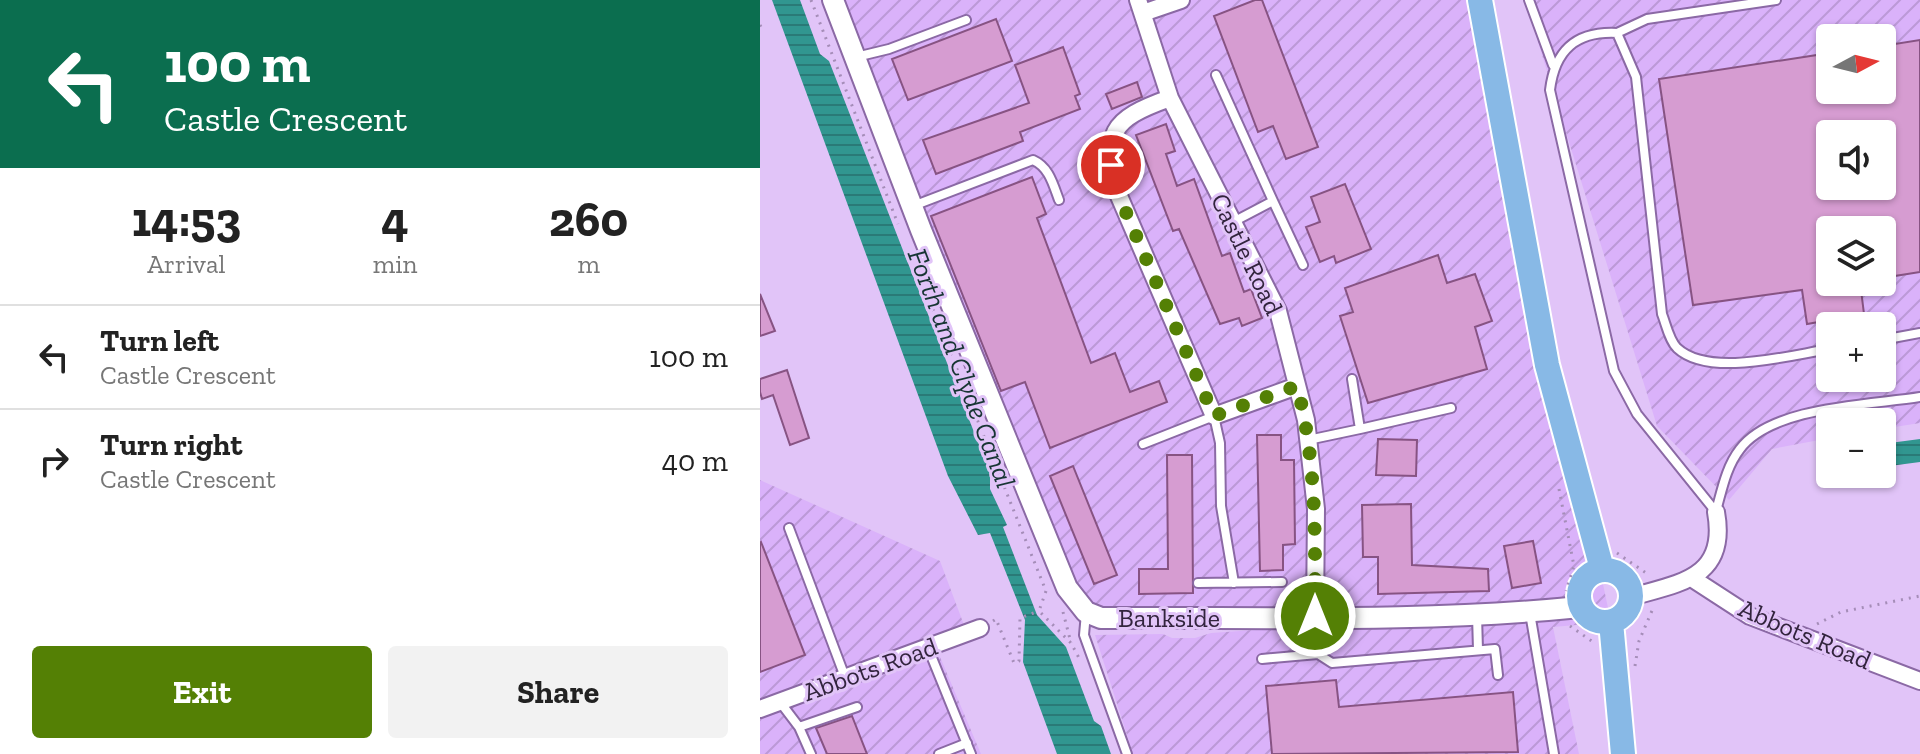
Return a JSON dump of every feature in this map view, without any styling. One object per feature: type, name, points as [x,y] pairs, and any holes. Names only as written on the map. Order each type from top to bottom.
[{"type":"main road","points":[[1480,0],[1547,365],[1602,569]]},
{"type":"main road","points":[[1602,569],[1619,574],[1626,580],[1631,597],[1624,614],[1611,622],[1593,620],[1580,607],[1579,587],[1584,579],[1602,569]]},
{"type":"main road","points":[[1611,622],[1623,754]]},
{"type":"street","name":"Bankside","points":[[833,0],[912,206],[1067,588],[1086,612],[1101,618],[1315,616],[1530,612],[1580,607]]},
{"type":"street","points":[[1140,6],[1181,0]]},
{"type":"street","name":"Castle Road","points":[[1140,6],[1170,98],[1278,311],[1308,440],[1316,509],[1315,616]]},
{"type":"street","points":[[1170,98],[1130,112],[1120,124],[1112,142],[1111,165],[1119,196],[1214,416],[1297,386]]},
{"type":"street","points":[[1631,597],[1693,579],[1715,548],[1719,529],[1716,512]]},
{"type":"street","name":"Abbots Road","points":[[1693,579],[1750,616],[1920,681]]},
{"type":"street","name":"Abbots Road","points":[[760,709],[980,628]]},
{"type":"lane","points":[[1529,0],[1553,65],[1550,90],[1614,371],[1637,414],[1716,512]]},
{"type":"lane","points":[[1553,65],[1572,44],[1596,32],[1617,33],[1647,19],[1776,0]]},
{"type":"lane","points":[[855,57],[889,49],[966,20]]},
{"type":"lane","points":[[1617,33],[1636,77],[1662,314],[1674,346],[1691,358],[1720,363],[1758,361],[1816,351]]},
{"type":"lane","points":[[1216,75],[1303,265]]},
{"type":"lane","points":[[912,206],[1033,160],[1042,164],[1059,200]]},
{"type":"lane","points":[[1233,222],[1273,201]]},
{"type":"lane","points":[[1896,337],[1920,333]]},
{"type":"lane","points":[[1352,379],[1360,429]]},
{"type":"lane","points":[[1716,512],[1727,471],[1741,447],[1763,430],[1788,418],[1920,397]]},
{"type":"lane","points":[[1308,440],[1451,408]]},
{"type":"lane","points":[[1143,444],[1214,416],[1220,443],[1221,506],[1234,583]]},
{"type":"lane","points":[[789,528],[845,678]]},
{"type":"lane","points":[[1198,583],[1282,582]]},
{"type":"lane","points":[[1086,612],[1084,635],[1127,754]]},
{"type":"lane","points":[[1530,612],[1554,754]]},
{"type":"lane","points":[[1477,613],[1478,650]]},
{"type":"lane","points":[[1315,616],[1318,654]]},
{"type":"lane","points":[[928,648],[971,754]]},
{"type":"lane","points":[[1262,659],[1318,654],[1332,663],[1495,649],[1498,675]]},
{"type":"lane","points":[[780,702],[799,727],[811,754]]},
{"type":"lane","points":[[799,727],[857,707]]},
{"type":"lane","points":[[939,754],[967,743]]},
{"type":"path","points":[[811,0],[902,234]]},
{"type":"path","points":[[908,248],[1046,591],[1039,611]]},
{"type":"path","points":[[1804,636],[1822,619],[1841,612],[1920,596]]},
{"type":"path","points":[[980,628],[996,619],[1014,663],[1019,661],[1020,618],[1039,611]]},
{"type":"path","points":[[1039,611],[1071,643],[1085,669]]},
{"type":"shaded area","points":[[772,0],[800,0],[820,54],[829,61],[990,473],[990,489],[1007,525],[1003,527],[1037,615],[1066,647],[1094,721],[1101,726],[1111,754],[1057,754],[1023,662],[1025,620],[990,533],[978,535],[948,476]]},
{"type":"shaded area","points":[[833,0],[1480,0],[1611,622],[1553,627],[1579,754],[1133,754],[1095,635],[1163,634],[1172,638],[1195,638],[1211,633],[1254,630],[1253,617],[1086,612]]},
{"type":"shaded area","points":[[1525,0],[1920,0],[1920,423],[1896,427],[1896,408],[1816,408],[1816,441],[1772,449],[1729,500],[1657,426]]},
{"type":"shaded area","points":[[1920,439],[1920,462],[1896,465],[1896,442]]},
{"type":"shaded area","points":[[760,480],[940,561],[967,633],[935,645],[981,754],[760,754]]},
{"type":"building","points":[[1262,0],[1318,147],[1286,159],[1273,126],[1258,132],[1214,16]]},
{"type":"building","points":[[996,19],[1012,61],[908,100],[892,59]]},
{"type":"building","points":[[1920,40],[1920,272],[1896,276],[1896,216],[1816,216],[1816,296],[1862,296],[1864,312],[1816,312],[1816,322],[1807,324],[1802,290],[1693,305],[1659,79],[1816,55],[1816,104],[1896,104],[1896,44]]},
{"type":"building","points":[[1063,47],[1080,94],[1075,96],[1080,109],[1020,132],[1023,141],[936,174],[923,140],[1029,103],[1015,65]]},
{"type":"building","points":[[1137,82],[1142,97],[1112,109],[1106,94]]},
{"type":"building","points":[[1166,124],[1175,151],[1166,154],[1177,186],[1194,179],[1222,256],[1230,253],[1244,292],[1251,289],[1262,318],[1242,326],[1239,318],[1220,324],[1179,229],[1173,231],[1136,135]]},
{"type":"building","points":[[1032,177],[1046,214],[1037,218],[1091,363],[1115,353],[1130,392],[1159,381],[1167,402],[1050,448],[1025,382],[1001,391],[931,216]]},
{"type":"building","points":[[1345,184],[1371,249],[1336,263],[1334,256],[1320,262],[1306,227],[1320,222],[1311,197]]},
{"type":"building","points":[[1438,255],[1447,283],[1475,274],[1492,321],[1475,327],[1487,369],[1368,403],[1340,316],[1353,312],[1345,288]]},
{"type":"building","points":[[760,294],[775,331],[760,336]]},
{"type":"building","points":[[787,370],[809,438],[790,445],[773,395],[762,399],[760,392],[760,379]]},
{"type":"building","points":[[1257,435],[1281,435],[1281,460],[1294,460],[1295,544],[1283,545],[1283,570],[1260,571]]},
{"type":"building","points":[[1378,439],[1417,440],[1416,476],[1376,475]]},
{"type":"building","points":[[1167,455],[1192,455],[1193,593],[1139,594],[1139,569],[1168,569]]},
{"type":"building","points":[[1073,466],[1117,575],[1094,584],[1050,476]]},
{"type":"building","points":[[1411,504],[1412,565],[1488,569],[1489,591],[1378,594],[1378,557],[1363,557],[1362,505]]},
{"type":"building","points":[[1533,541],[1541,583],[1512,588],[1504,546]]},
{"type":"building","points":[[760,543],[805,655],[760,672]]},
{"type":"building","points":[[1336,680],[1339,707],[1513,692],[1518,752],[1272,754],[1266,686]]},
{"type":"building","points":[[852,716],[867,754],[827,754],[816,728]]},
{"type":"route","points":[[1111,165],[1119,196],[1214,416],[1297,386],[1306,420],[1316,509],[1315,616]]},
{"type":"water label","name":"Forth and Clyde Canal","points":[[962,368]]}]
